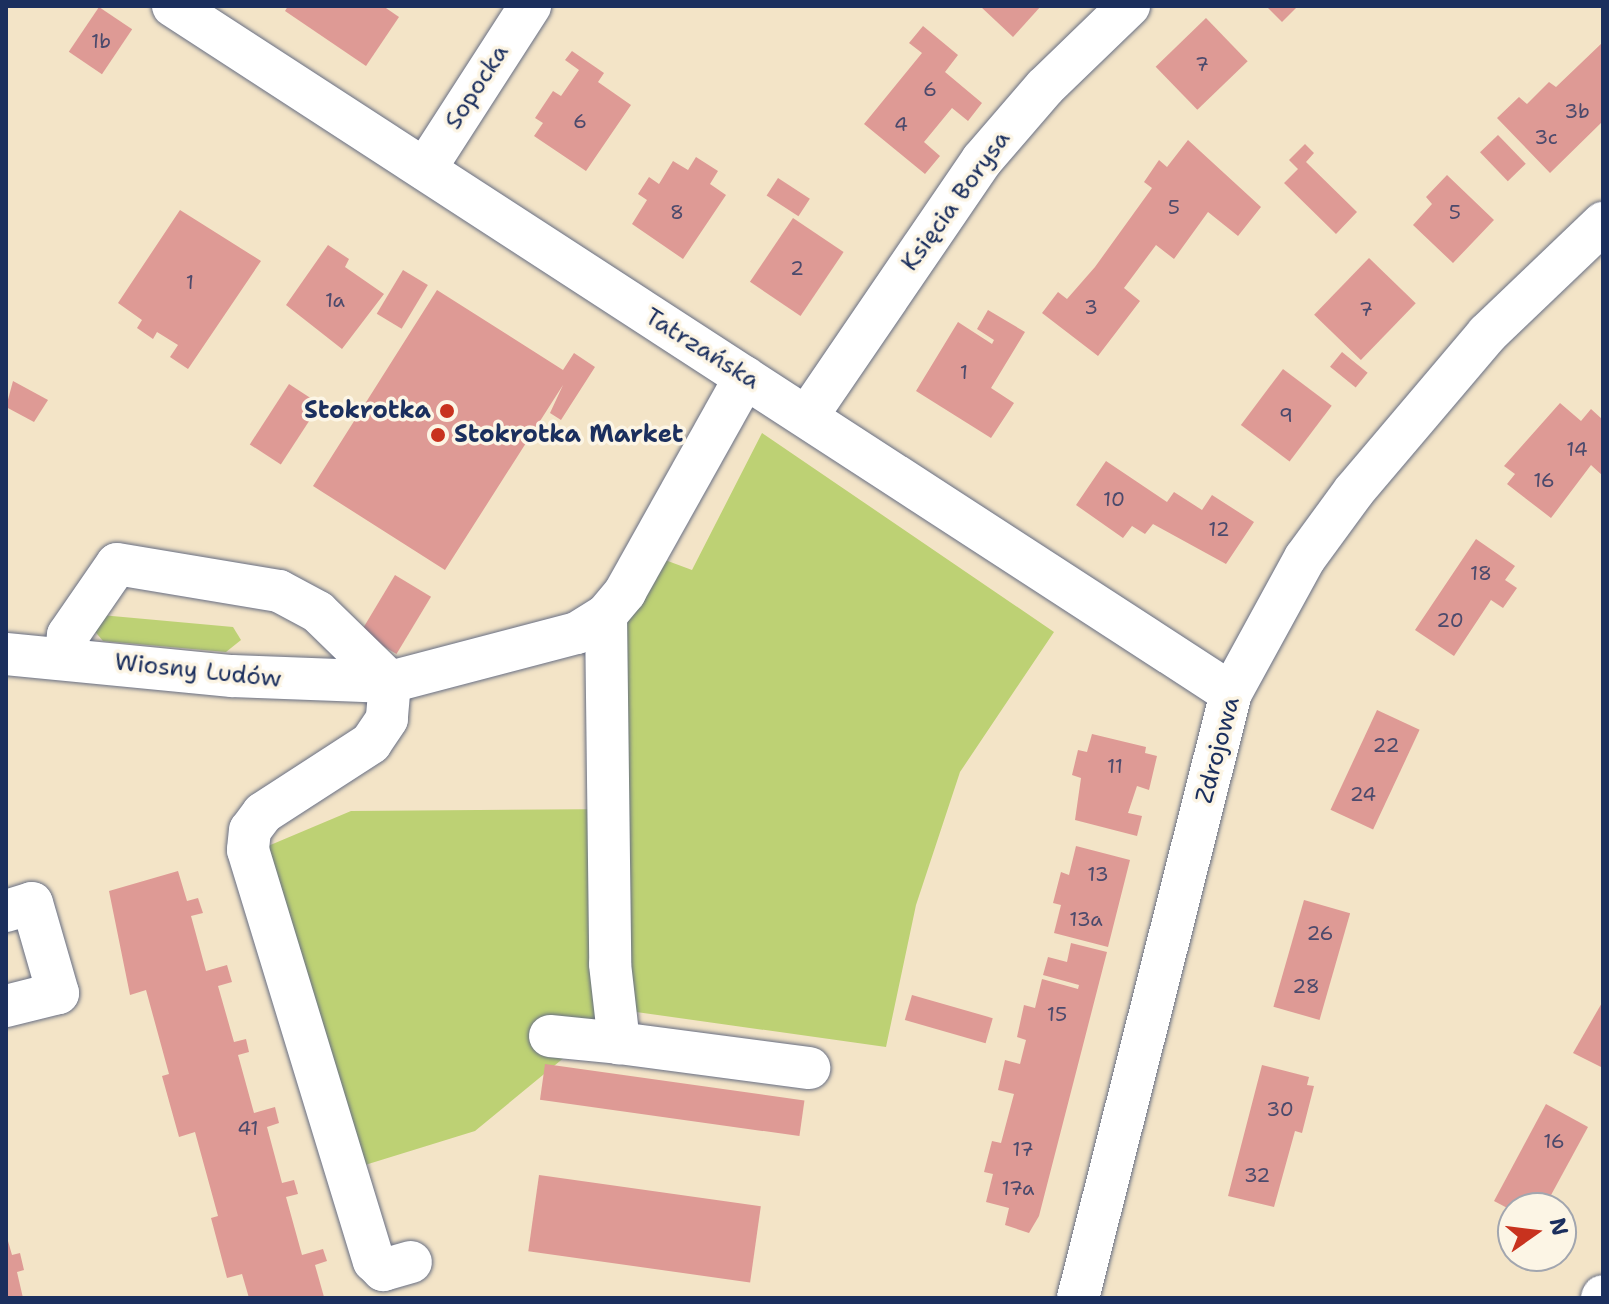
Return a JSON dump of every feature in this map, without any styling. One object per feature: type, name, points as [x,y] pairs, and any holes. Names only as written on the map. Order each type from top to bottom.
[{"type":"street","name":"Tatrzańska","points":[[173,6],[808,415],[1231,693]]},
{"type":"street","name":"Sopocka","points":[[425,169],[530,6]]},
{"type":"street","name":"Księcia Borysa","points":[[808,415],[982,160],[1045,87],[1129,6]]},
{"type":"street","name":"Zdrojowa","points":[[1078,1298],[1231,693],[1305,558],[1354,491],[1487,334],[1603,223]]},
{"type":"street","points":[[619,1043],[610,964],[606,615],[625,592],[745,377]]},
{"type":"street","points":[[66,657],[68,635],[117,564],[279,591],[318,612],[390,682],[387,719],[371,743],[263,813],[250,830],[248,850],[374,1261],[383,1270],[411,1262]]},
{"type":"street","name":"Wiosny Ludów","points":[[6,654],[66,657],[232,676],[390,682],[577,633],[606,615]]},
{"type":"street","points":[[6,911],[32,903],[58,993],[6,1006]]},
{"type":"street","points":[[550,1036],[809,1068]]},
{"type":"green space","points":[[762,433],[1054,632],[960,772],[916,905],[886,1047],[622,1010],[475,1131],[365,1165],[268,846],[351,811],[620,809],[617,617],[657,557],[692,570]]},
{"type":"green space","points":[[101,615],[233,627],[241,640],[226,652],[103,641],[92,628]]},
{"type":"building","points":[[288,6],[383,6],[399,17],[366,66],[285,11]]},
{"type":"building","points":[[980,6],[1041,6],[1013,37]]},
{"type":"building","points":[[1266,6],[1298,6],[1282,22]]},
{"type":"building","points":[[99,7],[132,29],[102,74],[69,52]]},
{"type":"building","points":[[1206,18],[1248,61],[1197,110],[1156,67]]},
{"type":"building","points":[[923,26],[958,55],[945,72],[982,103],[968,121],[952,108],[924,142],[940,156],[925,174],[864,124],[922,53],[909,43]]},
{"type":"building","points":[[1603,42],[1603,121],[1550,173],[1497,118],[1519,97],[1527,104],[1549,82],[1556,87]]},
{"type":"building","points":[[572,51],[604,73],[598,82],[631,105],[586,171],[534,136],[543,123],[535,118],[553,91],[561,96],[579,70],[565,60]]},
{"type":"building","points":[[1498,135],[1526,164],[1508,181],[1480,152]]},
{"type":"building","points":[[1188,140],[1261,207],[1238,236],[1208,212],[1174,259],[1156,245],[1124,288],[1140,301],[1098,356],[1042,313],[1058,292],[1067,299],[1095,267],[1152,188],[1144,182],[1159,160],[1167,167]]},
{"type":"building","points":[[1305,144],[1314,153],[1306,162],[1357,212],[1336,234],[1284,183],[1298,169],[1289,160]]},
{"type":"building","points":[[696,157],[718,171],[710,184],[726,195],[683,259],[632,224],[647,200],[638,194],[649,177],[659,184],[673,161],[688,170]]},
{"type":"building","points":[[1447,175],[1494,220],[1453,263],[1413,225],[1432,204],[1426,197]]},
{"type":"building","points":[[778,178],[810,199],[798,216],[767,196]]},
{"type":"building","points":[[180,210],[261,261],[188,369],[170,357],[178,345],[157,332],[153,339],[137,328],[142,320],[118,303]]},
{"type":"building","points":[[793,218],[844,252],[801,316],[750,282]]},
{"type":"building","points":[[328,245],[349,259],[345,267],[384,294],[342,349],[286,305]]},
{"type":"building","points":[[1369,258],[1416,303],[1361,360],[1314,315]]},
{"type":"building","points":[[403,270],[428,285],[402,329],[377,314]]},
{"type":"building","name":"Stokrotka Market","points":[[437,290],[563,370],[574,353],[595,367],[561,420],[550,413],[563,385],[445,570],[313,486]]},
{"type":"building","points":[[988,310],[1025,332],[991,388],[1014,403],[991,438],[916,391],[958,322],[992,344],[994,340],[977,329]]},
{"type":"building","points":[[1342,352],[1368,373],[1356,388],[1330,367]]},
{"type":"building","points":[[1283,369],[1332,406],[1290,462],[1241,425]]},
{"type":"building","points":[[13,381],[48,400],[34,422],[6,407]]},
{"type":"building","points":[[289,384],[320,404],[281,465],[250,444]]},
{"type":"building","points":[[1560,403],[1581,421],[1591,409],[1603,420],[1603,476],[1591,465],[1551,518],[1507,484],[1515,474],[1504,466]]},
{"type":"building","points":[[1106,461],[1167,502],[1174,492],[1202,510],[1212,495],[1254,522],[1226,564],[1153,524],[1145,534],[1132,526],[1123,538],[1076,505]]},
{"type":"building","points":[[1476,539],[1515,566],[1505,580],[1517,588],[1503,608],[1491,600],[1454,656],[1415,630]]},
{"type":"building","points":[[395,575],[431,597],[396,654],[360,632]]},
{"type":"building","points":[[1377,710],[1420,730],[1373,830],[1331,810]]},
{"type":"building","points":[[1092,734],[1146,747],[1145,753],[1157,756],[1149,790],[1137,786],[1128,813],[1142,816],[1137,836],[1075,820],[1081,778],[1072,775],[1078,750],[1087,752]]},
{"type":"building","points":[[1076,846],[1130,860],[1108,947],[1054,933],[1061,905],[1053,903],[1061,872],[1069,875]]},
{"type":"building","points":[[178,871],[187,901],[198,898],[203,913],[191,916],[206,971],[227,965],[232,982],[218,986],[234,1042],[246,1039],[249,1052],[238,1055],[254,1113],[275,1107],[279,1123],[267,1127],[282,1183],[294,1180],[298,1194],[286,1197],[302,1255],[323,1249],[327,1261],[315,1265],[324,1297],[249,1298],[242,1274],[227,1278],[211,1218],[218,1216],[195,1132],[179,1137],[162,1076],[169,1074],[146,990],[130,995],[109,891]]},
{"type":"building","points":[[1304,900],[1350,913],[1320,1020],[1273,1007]]},
{"type":"building","points":[[1071,943],[1107,952],[1039,1216],[1029,1233],[1005,1225],[1009,1208],[986,1202],[993,1174],[984,1172],[992,1141],[1001,1143],[1014,1094],[998,1090],[1005,1060],[1020,1064],[1026,1040],[1017,1037],[1024,1005],[1035,1008],[1042,979],[1078,989],[1079,985],[1043,975],[1048,957],[1067,962]]},
{"type":"building","points":[[912,995],[993,1018],[986,1043],[905,1020]]},
{"type":"building","points":[[1603,1001],[1603,1068],[1573,1053]]},
{"type":"building","points":[[545,1064],[804,1100],[799,1136],[540,1100]]},
{"type":"building","points":[[1262,1065],[1309,1077],[1307,1085],[1314,1086],[1302,1133],[1295,1131],[1274,1207],[1228,1196]]},
{"type":"building","points":[[1546,1104],[1588,1127],[1553,1192],[1499,1192]]},
{"type":"building","points":[[539,1175],[761,1206],[750,1282],[528,1251]]},
{"type":"building","points":[[6,1234],[12,1255],[20,1253],[24,1270],[17,1272],[23,1298],[6,1298]]},
{"type":"place","name":"Stokrotka","points":[[447,411]]},
{"type":"place","name":"Stokrotka Market","points":[[438,435]]}]
